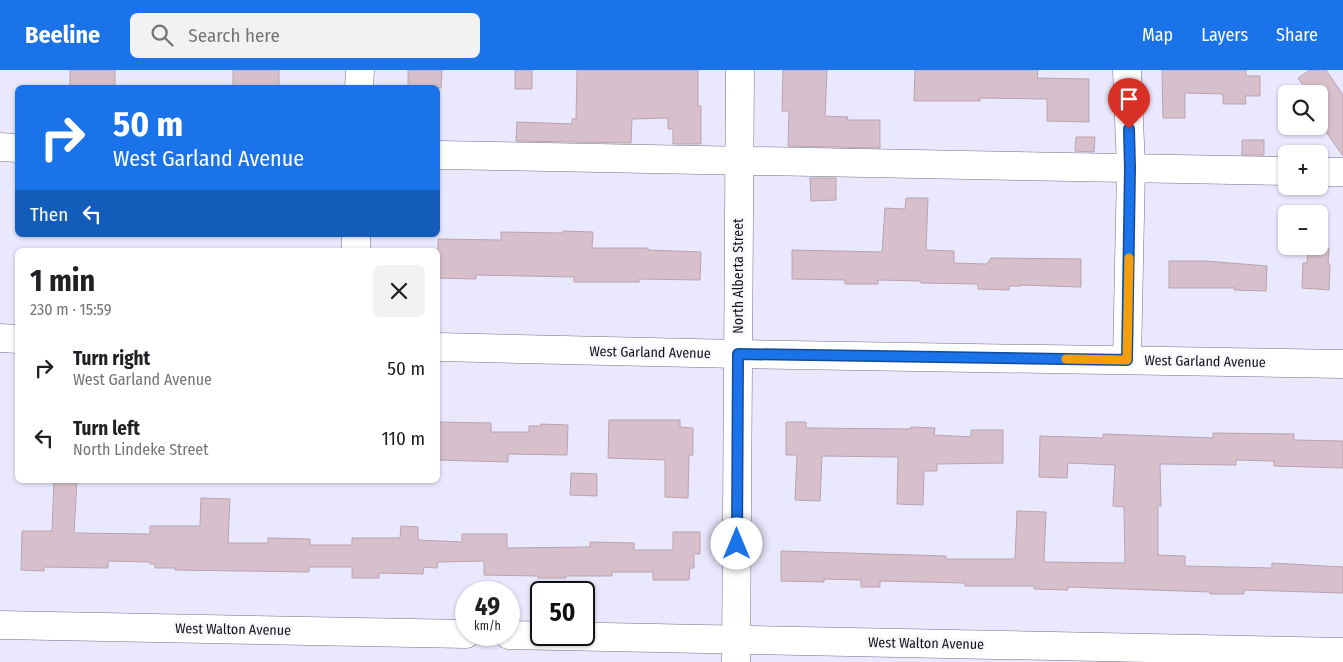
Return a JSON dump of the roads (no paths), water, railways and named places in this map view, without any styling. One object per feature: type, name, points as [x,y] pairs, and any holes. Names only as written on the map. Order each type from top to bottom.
[{"type":"street","points":[[359,85],[360,70]]},
{"type":"street","name":"North Alberta Street","points":[[737,651],[740,70]]},
{"type":"street","points":[[1127,70],[1130,168],[1127,360]]},
{"type":"street","points":[[0,147],[15,148]]},
{"type":"street","points":[[440,155],[1278,171]]},
{"type":"street","points":[[1328,172],[1343,172]]},
{"type":"street","points":[[0,338],[15,339]]},
{"type":"street","name":"West Garland Avenue","points":[[440,347],[1343,364]]},
{"type":"street","name":"West Walton Avenue","points":[[0,625],[455,634]]},
{"type":"street","name":"West Walton Avenue","points":[[520,636],[737,651],[1343,652]]}]
